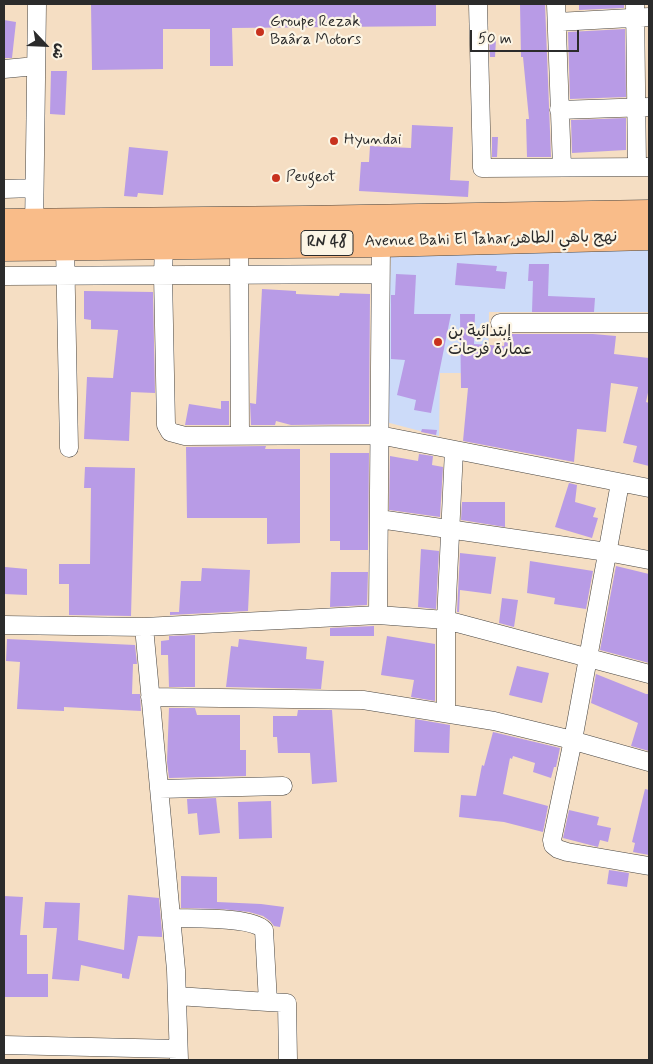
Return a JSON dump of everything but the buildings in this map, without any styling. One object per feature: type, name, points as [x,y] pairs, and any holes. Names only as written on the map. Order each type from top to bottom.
[{"type":"main road","name":"Avenue Bahi El Tahar,نهج باهي الطاهر","points":[[4,247],[34,234],[293,220],[649,214]]},
{"type":"main road","name":"Avenue Bahi El Tahar,نهج باهي الطاهر","points":[[4,222],[65,246],[381,243],[649,236]]},
{"type":"street","points":[[34,234],[37,4]]},
{"type":"street","points":[[478,4],[482,168],[643,167],[640,13],[557,22]]},
{"type":"street","points":[[556,4],[562,167]]},
{"type":"street","points":[[4,69],[36,66]]},
{"type":"street","points":[[559,110],[643,107]]},
{"type":"street","points":[[4,189],[34,188]]},
{"type":"street","points":[[378,615],[381,243]]},
{"type":"street","points":[[239,244],[240,435]]},
{"type":"street","points":[[298,274],[299,244]]},
{"type":"street","points":[[164,245],[167,429],[170,432],[186,436],[379,435],[649,488]]},
{"type":"street","points":[[65,246],[70,448]]},
{"type":"street","points":[[4,276],[380,274]]},
{"type":"street","points":[[500,323],[649,323]]},
{"type":"street","points":[[446,712],[446,620],[454,450]]},
{"type":"street","points":[[620,483],[573,740],[552,840],[553,845],[567,852],[649,866]]},
{"type":"street","points":[[379,519],[608,552],[649,560]]},
{"type":"street","points":[[4,625],[144,627],[378,615],[446,620],[649,674]]},
{"type":"street","points":[[4,1045],[83,1054],[178,1055],[176,970],[144,627]]},
{"type":"street","points":[[150,697],[364,700],[494,721],[573,740],[649,762]]},
{"type":"street","points":[[159,789],[283,786]]},
{"type":"street","points":[[171,918],[246,921],[262,928],[265,933],[268,1002]]},
{"type":"street","points":[[177,996],[287,1003],[288,1060]]},
{"type":"shaded area","name":"إبتدائية بن عمارة فرحات","points":[[649,250],[649,312],[489,312],[488,373],[440,373],[439,436],[386,422],[391,254]]},
{"type":"place","name":"Groupe Rezak Baâra Motors","points":[[260,32]]},
{"type":"place","name":"Hyundai","points":[[334,141]]},
{"type":"place","name":"Peugeot","points":[[276,178]]},
{"type":"place","name":"إبتدائية بن عمارة فرحات","points":[[438,342]]}]
